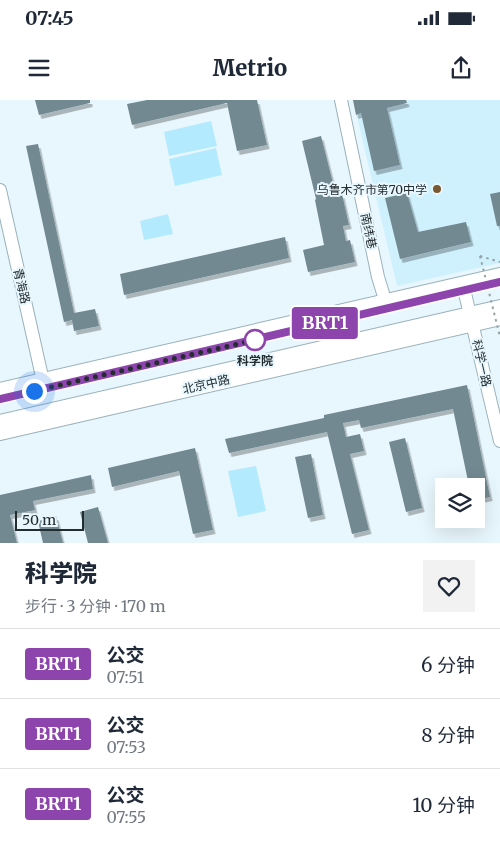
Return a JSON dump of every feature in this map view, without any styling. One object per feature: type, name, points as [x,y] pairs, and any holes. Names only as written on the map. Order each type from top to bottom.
[{"type":"main road","points":[[0,391],[386,303],[463,288],[500,276]]},
{"type":"main road","name":"北京中路","points":[[0,432],[471,318],[500,316]]},
{"type":"street","name":"南纬巷","points":[[341,100],[378,277],[386,303]]},
{"type":"street","name":"青海路","points":[[0,190],[43,381]]},
{"type":"street","points":[[0,399],[463,288],[500,282]]},
{"type":"street","name":"科学一路","points":[[463,288],[500,441]]},
{"type":"street","points":[[0,421],[471,318],[500,306]]},
{"type":"path","points":[[500,262],[480,256],[500,337]]},
{"type":"shaded area","name":"乌鲁木齐市第70中学","points":[[353,100],[500,100],[500,263],[397,286]]},
{"type":"shaded area","points":[[211,121],[217,146],[169,156],[164,132]]},
{"type":"shaded area","points":[[216,148],[222,175],[175,186],[169,159]]},
{"type":"shaded area","points":[[168,214],[173,234],[144,240],[140,221]]},
{"type":"shaded area","points":[[256,466],[266,511],[238,517],[228,471]]},
{"type":"building","points":[[35,100],[90,100],[90,103],[39,115]]},
{"type":"building","points":[[147,100],[257,100],[267,145],[237,151],[227,103],[132,125],[127,104]]},
{"type":"building","points":[[353,100],[406,100],[407,103],[387,108],[400,165],[374,171],[361,113],[356,115]]},
{"type":"building","points":[[321,136],[336,195],[342,194],[349,225],[343,226],[346,241],[350,240],[355,262],[308,272],[303,250],[324,245],[316,199],[302,141]]},
{"type":"building","points":[[38,144],[74,313],[95,309],[99,326],[74,331],[72,320],[64,322],[26,146]]},
{"type":"building","points":[[500,192],[500,226],[497,226],[490,194]]},
{"type":"building","points":[[407,193],[418,232],[466,222],[471,242],[400,259],[385,198]]},
{"type":"building","points":[[285,237],[289,258],[124,295],[120,274]]},
{"type":"building","points":[[467,385],[490,497],[485,498],[485,478],[467,478],[453,409],[361,428],[359,420],[343,423],[346,437],[360,434],[364,451],[350,454],[369,530],[352,534],[327,432],[229,453],[225,439],[324,418],[324,415]]},
{"type":"building","points":[[405,438],[422,508],[406,512],[389,442]]},
{"type":"building","points":[[195,448],[213,530],[193,534],[179,471],[112,487],[108,468]]},
{"type":"building","points":[[311,454],[323,515],[308,518],[295,457]]},
{"type":"building","points":[[91,475],[93,489],[33,501],[35,510],[10,515],[17,543],[0,543],[0,495]]},
{"type":"building","points":[[98,507],[108,543],[88,543],[80,512]]},
{"type":"building","points":[[56,516],[63,543],[43,543],[38,521]]},
{"type":"bus line","name":"BRT1","points":[[0,399],[500,282]]},
{"type":"place","name":"乌鲁木齐市第70中学","points":[[437,189]]},
{"type":"place","name":"科学院","points":[[255,340]]},
{"type":"route","points":[[34,391],[259,339],[255,340]]}]
